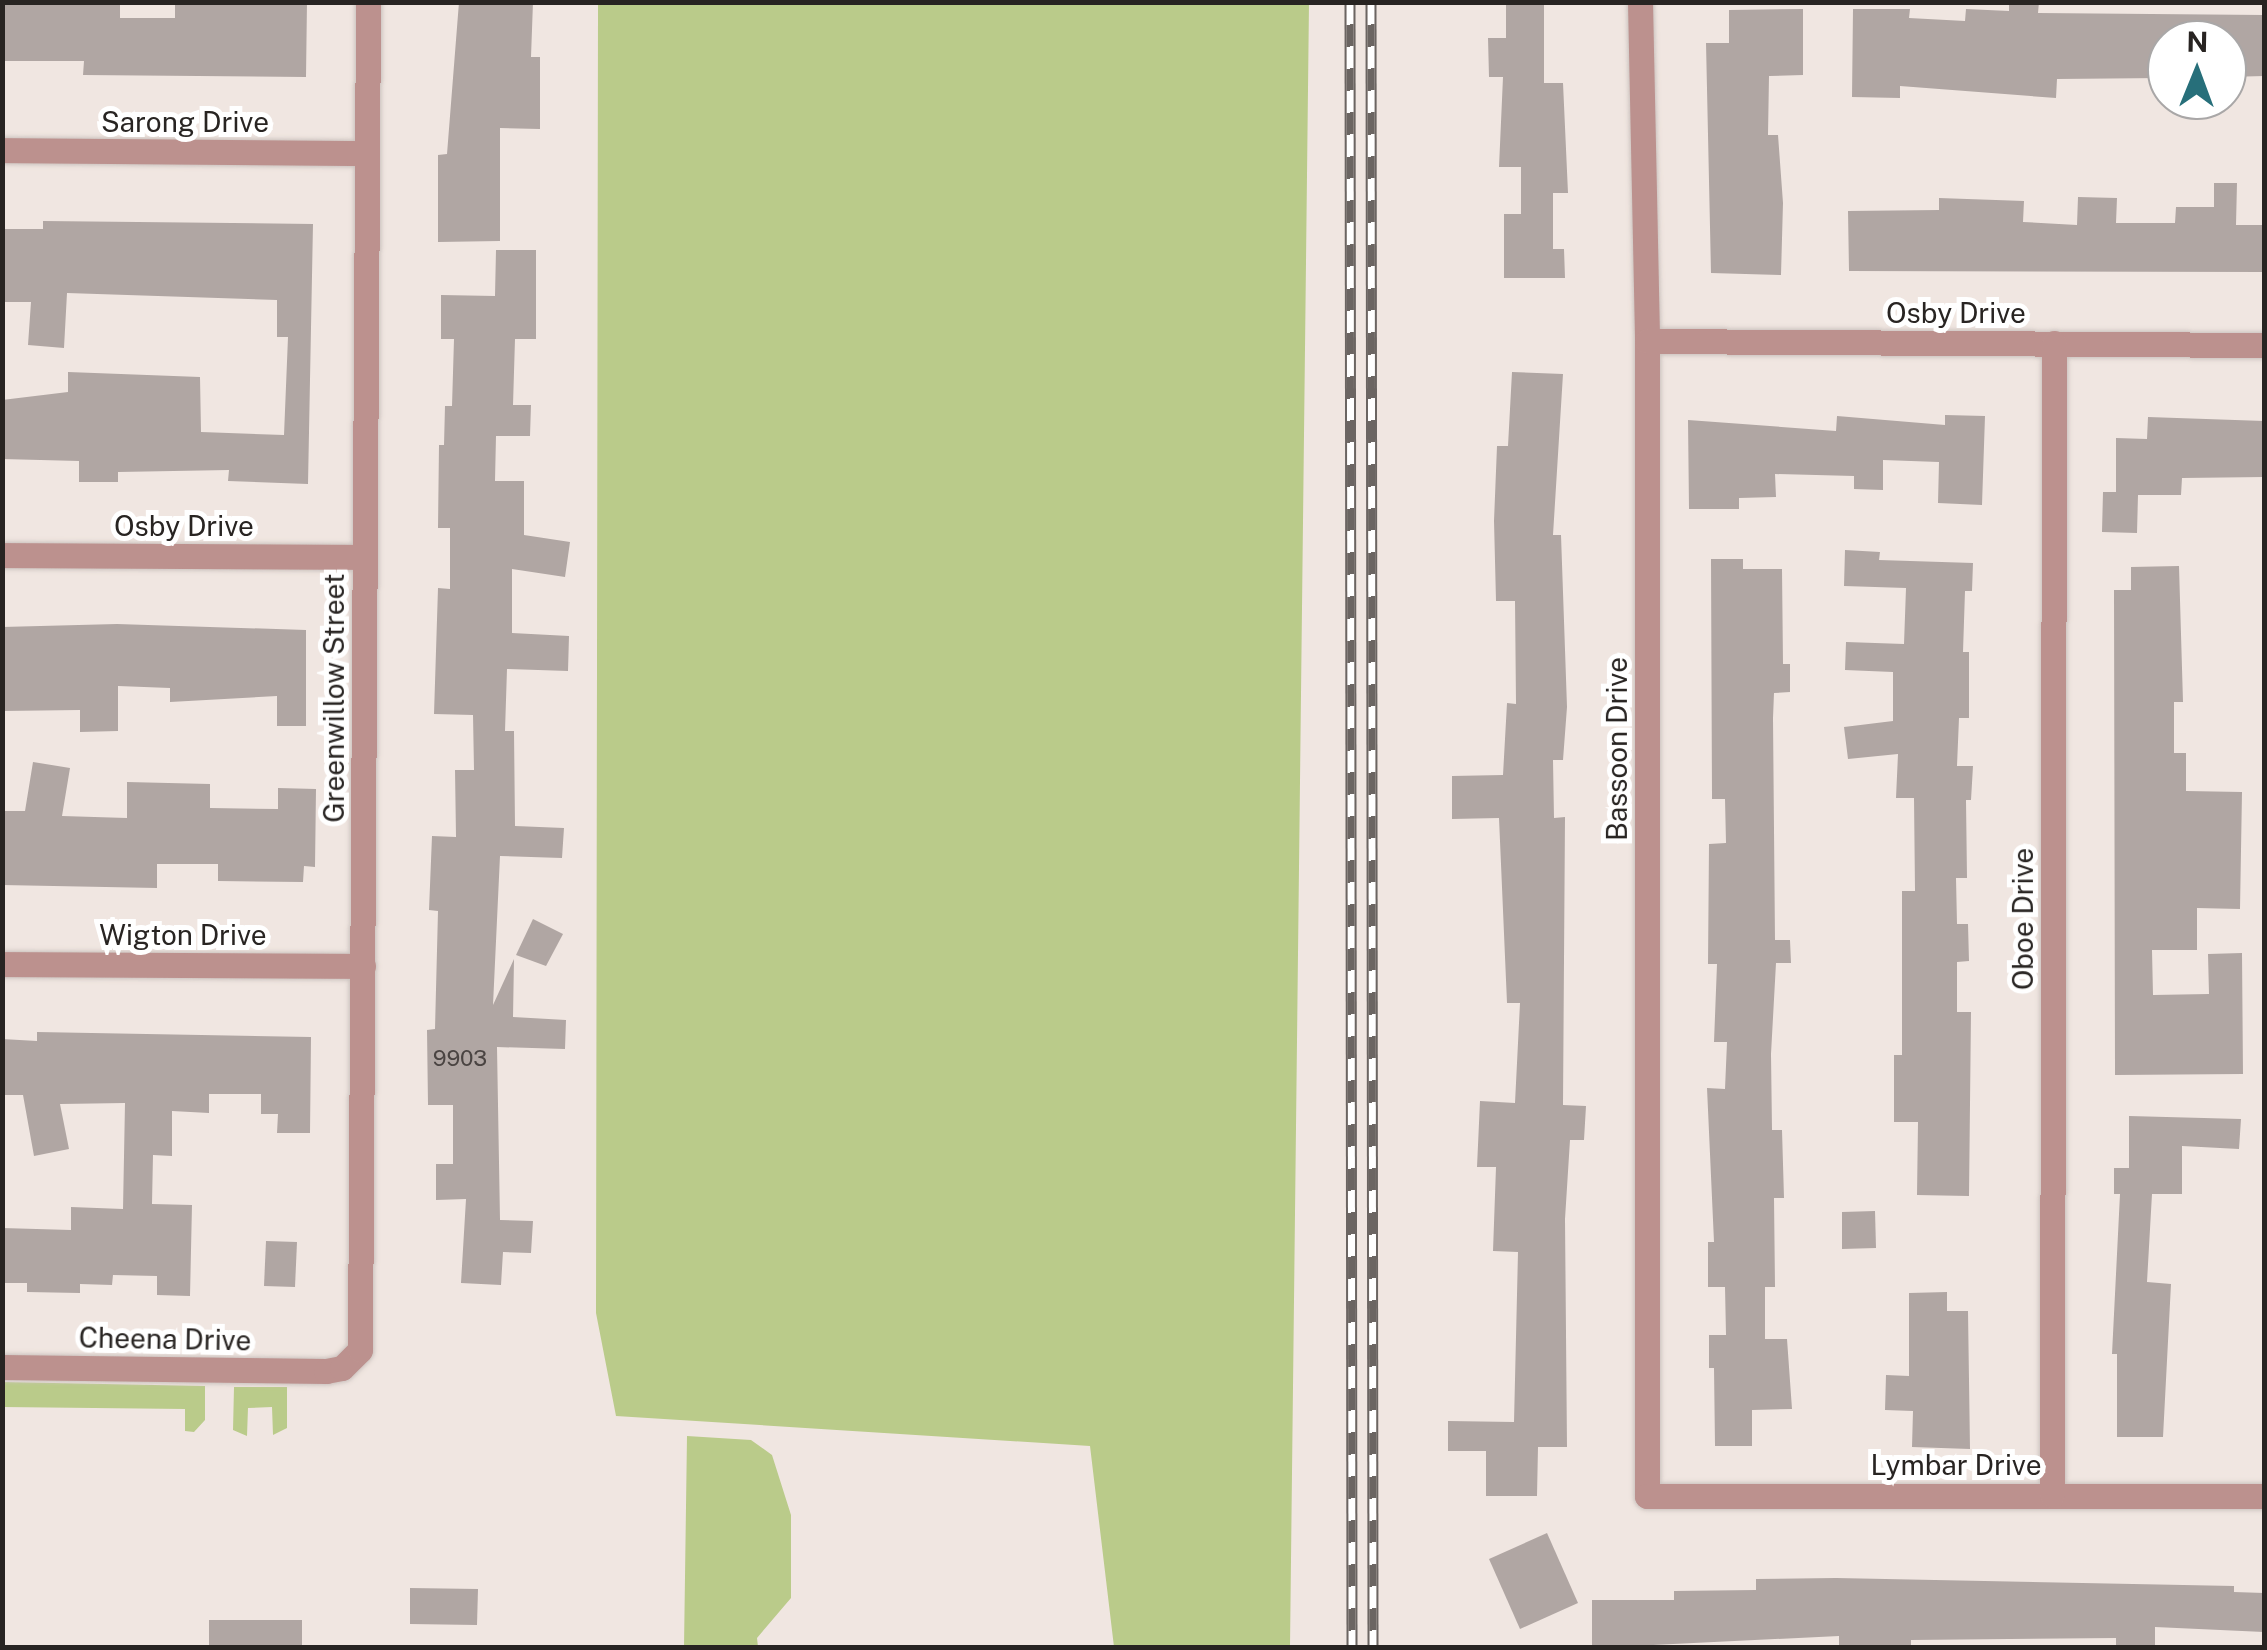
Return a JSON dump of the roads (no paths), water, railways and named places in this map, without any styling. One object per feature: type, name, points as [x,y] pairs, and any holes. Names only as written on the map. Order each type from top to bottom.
[{"type":"street","name":"Greenwillow Street","points":[[326,1371],[355,1359],[363,1335],[368,2]]},
{"type":"street","name":"Bassoon Drive","points":[[1640,2],[1647,341],[1648,1496]]},
{"type":"street","name":"Sarong Drive","points":[[2,150],[367,153]]},
{"type":"street","name":"Osby Drive","points":[[1647,341],[2264,345]]},
{"type":"street","name":"Oboe Drive","points":[[2052,1495],[2054,343]]},
{"type":"street","name":"Osby Drive","points":[[2,555],[364,557]]},
{"type":"street","name":"Wigton Drive","points":[[2,964],[363,966]]},
{"type":"street","name":"Cheena Drive","points":[[2,1367],[326,1371]]},
{"type":"street","name":"Lymbar Drive","points":[[1648,1496],[2264,1496]]},
{"type":"railway","points":[[1350,2],[1352,1648]]},
{"type":"railway","points":[[1371,2],[1373,1648]]}]
